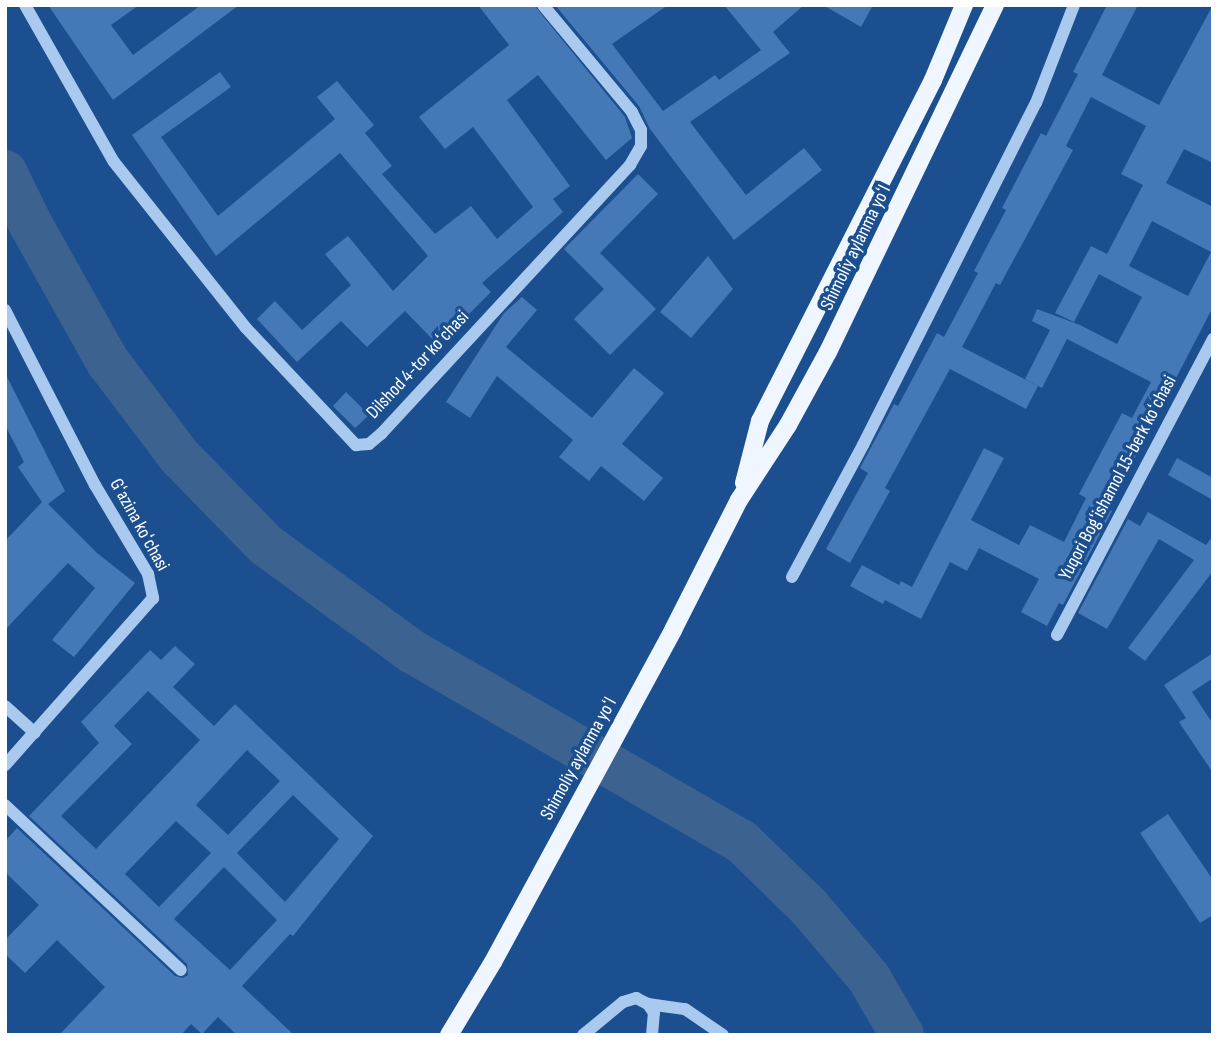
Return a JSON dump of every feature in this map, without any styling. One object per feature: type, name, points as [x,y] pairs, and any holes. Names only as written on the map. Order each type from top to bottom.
[{"type":"main road","name":"Shimoliy aylanma yoʻl","points":[[739,500],[760,421],[933,80],[964,5]]},
{"type":"main road","name":"Shimoliy aylanma yoʻl","points":[[449,1035],[493,962],[673,630],[739,500],[788,425],[828,352],[995,5]]},
{"type":"street","name":"Dilshod 4-tor koʻchasi","points":[[25,5],[114,162],[246,328],[356,445],[369,444],[382,434],[630,165],[641,146],[641,130],[632,112],[543,5]]},
{"type":"street","points":[[792,577],[870,433],[1036,103],[1074,5]]},
{"type":"street","name":"Gʻazina koʻchasi","points":[[5,310],[95,485],[148,574],[153,598],[5,765]]},
{"type":"street","name":"Yuqori Bogʻishamol 15-berk koʻchasi","points":[[1057,635],[1213,339]]},
{"type":"street","points":[[5,706],[35,733]]},
{"type":"street","points":[[5,805],[181,970]]},
{"type":"street","points":[[583,1035],[623,1002],[636,998],[648,1004],[685,1009],[723,1035]]},
{"type":"street","points":[[648,1004],[654,1013],[652,1035]]},
{"type":"building","points":[[48,5],[139,5],[111,25],[133,55],[201,5],[239,5],[113,100]]},
{"type":"building","points":[[478,5],[534,5],[625,117],[632,138],[606,160],[538,75],[507,100],[570,186],[553,199],[563,212],[482,283],[491,292],[438,345],[405,311],[367,347],[341,321],[297,362],[257,319],[275,301],[302,330],[351,285],[325,254],[348,236],[393,291],[428,256],[340,153],[216,256],[132,135],[220,72],[231,87],[161,137],[218,216],[335,119],[317,97],[337,81],[374,125],[365,133],[392,166],[382,174],[435,234],[471,206],[497,239],[533,207],[473,127],[445,149],[419,117],[509,45]]},
{"type":"building","points":[[555,5],[668,5],[612,44],[663,111],[715,75],[719,80],[761,50],[724,5],[804,5],[773,32],[790,53],[690,122],[746,195],[804,148],[822,170],[734,240],[650,129],[639,106]]},
{"type":"building","points":[[823,5],[873,5],[861,27]]},
{"type":"building","points":[[1107,5],[1138,5],[1102,75],[1159,105],[1213,5],[1213,163],[1184,149],[1166,183],[1213,207],[1213,307],[1108,509],[1112,511],[1063,605],[1059,603],[1047,626],[1021,612],[1039,579],[979,548],[967,571],[950,562],[921,619],[885,600],[883,604],[850,586],[862,565],[899,585],[901,581],[912,587],[984,448],[1004,458],[971,520],[1019,545],[1030,525],[1064,542],[1086,498],[1079,494],[1122,413],[1132,418],[1151,382],[1067,339],[1042,388],[1025,379],[1050,330],[1032,321],[1037,309],[1080,325],[1117,344],[1142,297],[1099,274],[1074,322],[1055,313],[1091,246],[1107,254],[1143,185],[1121,174],[1146,126],[1091,97],[1066,146],[1073,150],[1000,285],[996,283],[962,347],[1038,386],[1026,409],[950,369],[885,488],[890,491],[850,563],[826,549],[868,473],[860,468],[894,404],[898,406],[937,333],[944,337],[978,273],[974,271],[1006,210],[1002,208],[1041,133],[1046,136],[1078,74],[1073,72]],"holes":[[[1152,221],[1211,252],[1188,296],[1129,266]]]},
{"type":"building","points":[[638,174],[658,194],[600,253],[656,309],[610,355],[574,319],[604,289],[564,249]]},
{"type":"building","points":[[708,256],[733,289],[691,338],[660,312]]},
{"type":"building","points":[[522,297],[537,310],[506,347],[592,418],[634,368],[664,393],[622,444],[663,478],[644,501],[601,466],[589,481],[559,457],[573,440],[497,376],[470,418],[446,402],[504,313]]},
{"type":"building","points":[[5,373],[65,491],[48,504],[97,553],[135,583],[74,657],[52,640],[95,588],[68,563],[5,630],[5,541],[42,502],[18,467],[24,462],[5,425]]},
{"type":"building","points":[[346,392],[369,415],[355,428],[333,406]]},
{"type":"building","points":[[1177,458],[1213,478],[1213,500],[1168,475]]},
{"type":"building","points":[[1148,512],[1206,545],[1213,536],[1213,571],[1145,661],[1128,648],[1194,560],[1159,539],[1107,629],[1078,613],[1128,519],[1140,526]]},
{"type":"building","points":[[175,646],[195,664],[173,687],[214,726],[235,704],[373,836],[293,936],[290,934],[242,986],[294,1035],[237,1035],[218,1017],[202,1034],[191,1024],[181,1035],[59,1035],[105,987],[57,940],[25,973],[5,954],[5,940],[39,905],[5,872],[5,841],[17,828],[175,976],[183,978],[188,975],[187,964],[29,816],[99,743],[81,722],[150,650],[161,660]],"holes":[[[148,691],[200,740],[96,849],[61,816],[132,744],[114,726]],[[247,750],[280,781],[228,835],[196,805]],[[293,795],[339,839],[285,902],[237,853]],[[176,821],[211,853],[159,907],[125,874]],[[224,867],[277,920],[230,970],[174,919]]]},
{"type":"building","points":[[1213,653],[1213,678],[1192,692],[1213,724],[1213,773],[1179,722],[1186,718],[1164,685]]},
{"type":"building","points":[[1168,814],[1213,880],[1213,915],[1200,923],[1140,833]]},
{"type":"waterway","points":[[5,172],[31,225],[108,362],[179,456],[266,545],[413,652],[741,841],[809,907],[869,978],[902,1035]]}]
